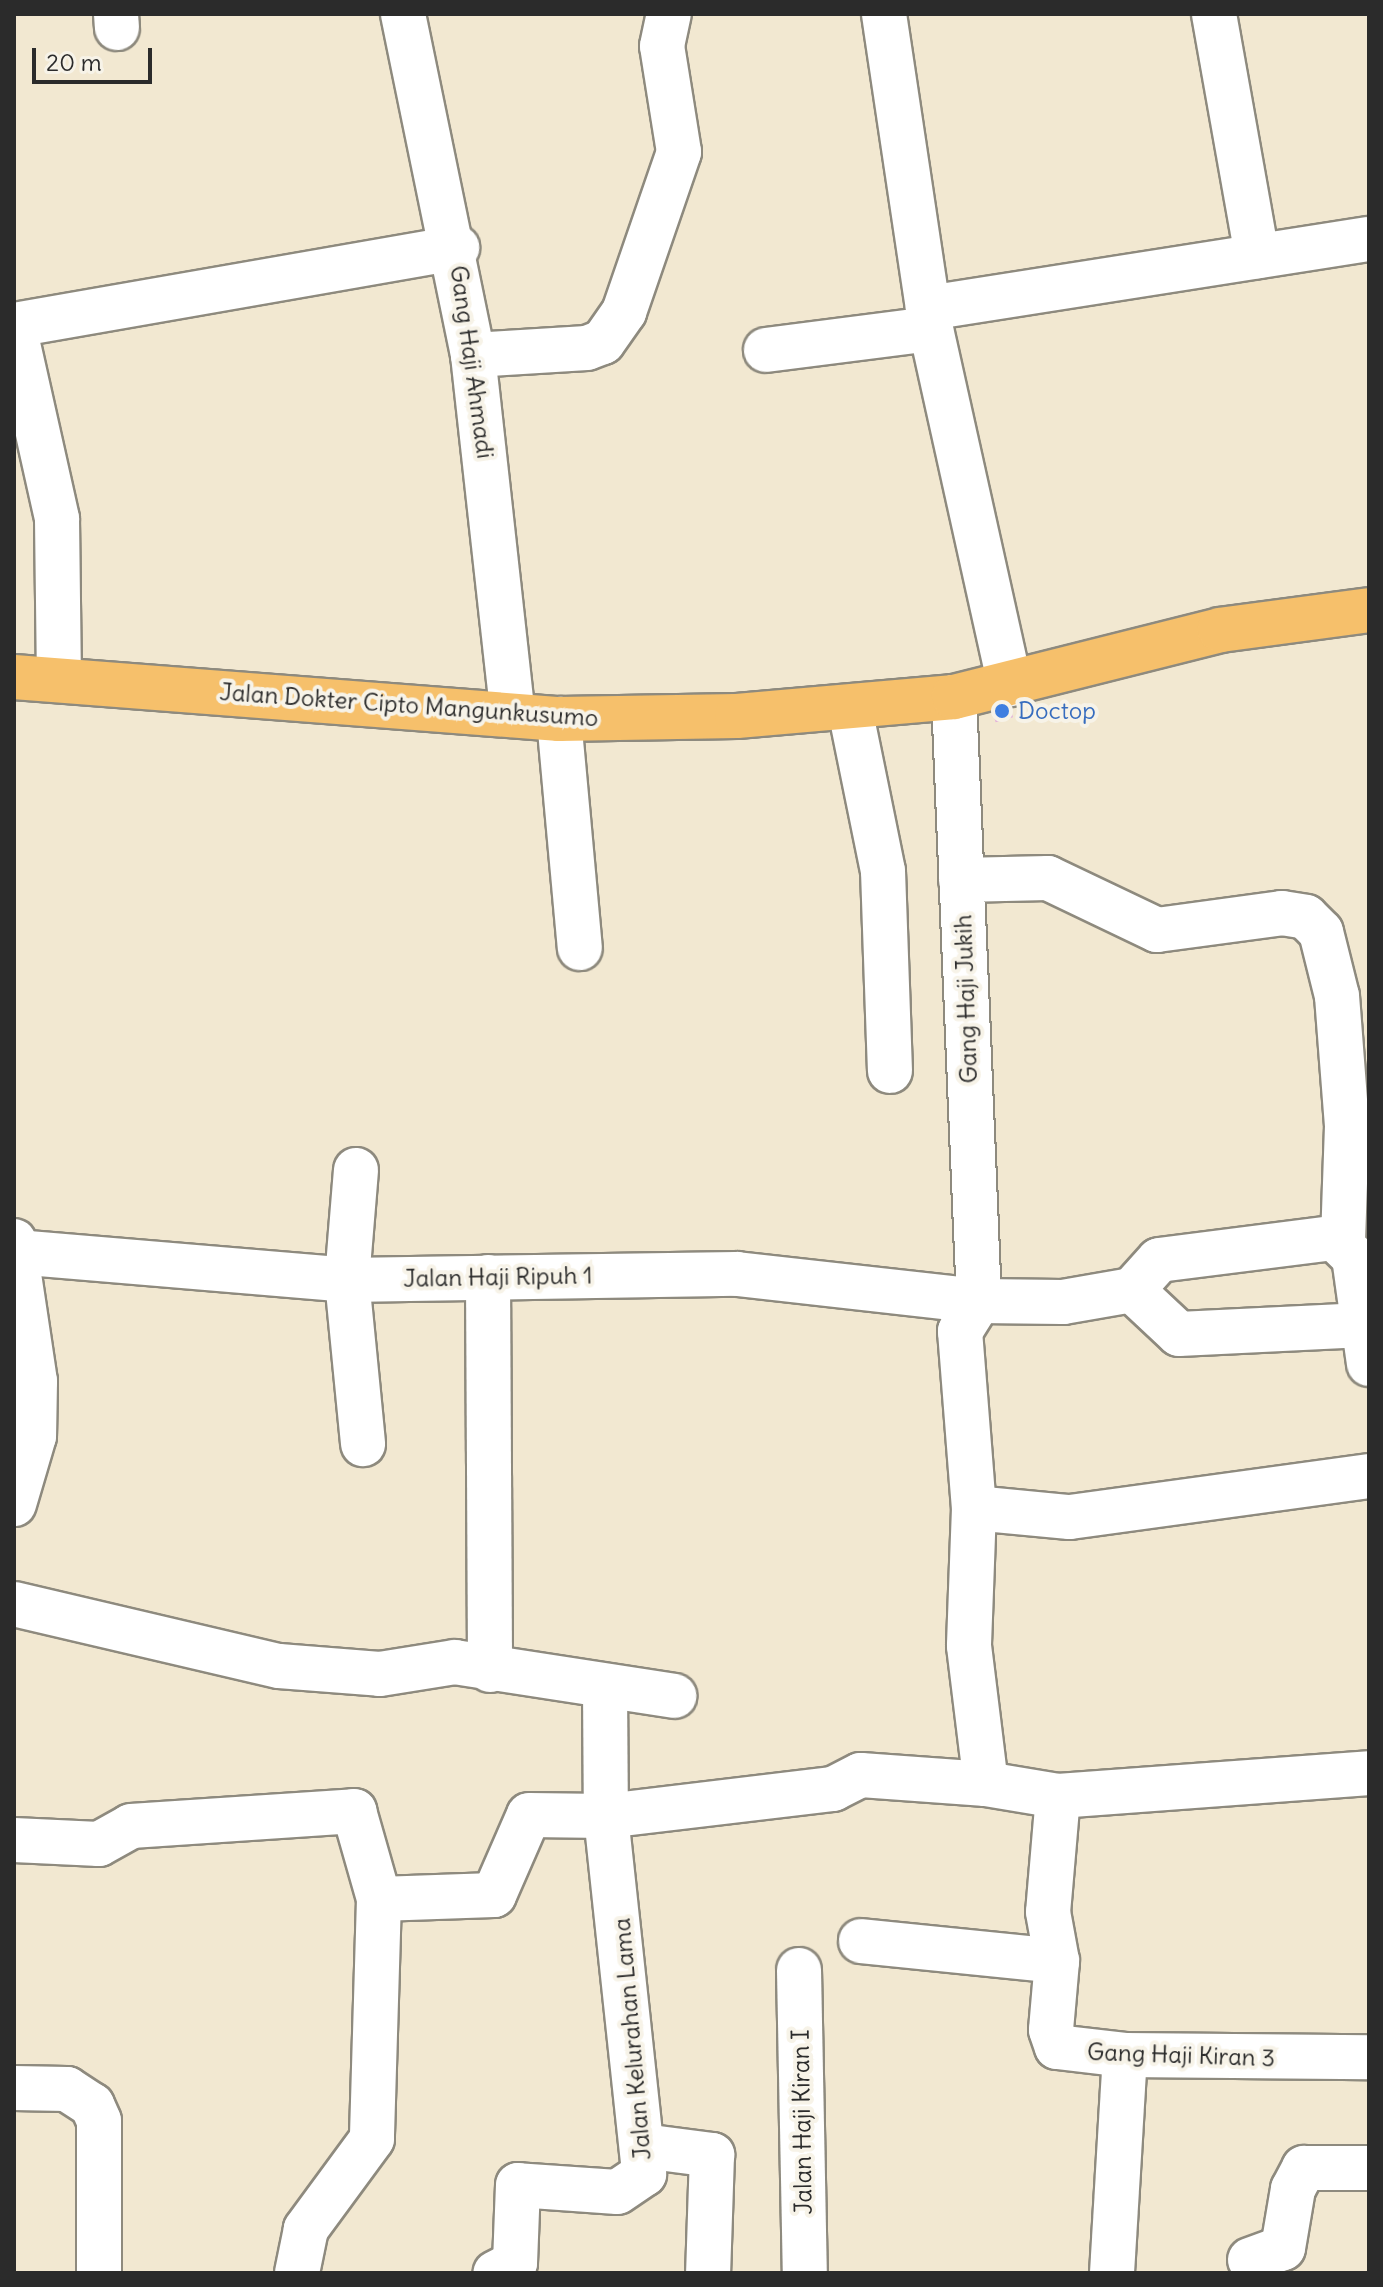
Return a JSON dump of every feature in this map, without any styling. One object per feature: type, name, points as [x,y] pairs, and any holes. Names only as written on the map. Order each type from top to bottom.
[{"type":"main road","name":"Jalan Dokter Cipto Mangunkusumo","points":[[14,677],[559,719],[850,709],[954,697],[1220,630],[1369,610]]},
{"type":"street","name":"Gang Haji Ahmadi","points":[[403,14],[457,248],[473,355],[513,715]]},
{"type":"street","points":[[473,355],[587,348],[603,342],[624,312],[679,152],[662,46],[669,14]]},
{"type":"street","points":[[884,14],[930,319],[1010,684]]},
{"type":"street","points":[[1214,14],[1257,256]]},
{"type":"street","points":[[766,350],[1257,256],[1369,239]]},
{"type":"street","points":[[59,679],[57,519],[14,326],[457,248]]},
{"type":"street","name":"Gang Haji Jukih","points":[[954,697],[979,1301]]},
{"type":"street","points":[[850,709],[885,883],[890,1071]]},
{"type":"street","points":[[559,719],[580,948]]},
{"type":"street","points":[[961,880],[1048,878],[1157,930],[1282,913],[1306,917],[1321,932],[1337,996],[1347,1126],[1343,1240],[1354,1257],[1366,1345],[1179,1334],[1132,1290],[1159,1260],[1343,1240]]},
{"type":"street","points":[[356,1170],[347,1280],[363,1444]]},
{"type":"street","points":[[14,1504],[34,1436],[35,1381],[15,1247]]},
{"type":"street","name":"Jalan Haji Ripuh 1","points":[[15,1247],[347,1280],[737,1274],[979,1301],[1063,1302],[1132,1290]]},
{"type":"street","points":[[488,1277],[490,1670]]},
{"type":"street","points":[[979,1301],[960,1331],[974,1508],[969,1646],[986,1784]]},
{"type":"street","points":[[974,1508],[1070,1517],[1369,1476]]},
{"type":"street","points":[[14,1604],[279,1666],[380,1674],[455,1662],[490,1670],[674,1696]]},
{"type":"street","name":"Jalan Kelurahan Lama","points":[[495,2273],[515,2263],[518,2185],[629,2189],[644,2174],[606,1816],[605,1687]]},
{"type":"street","points":[[379,1899],[494,1895],[529,1815],[606,1816],[833,1789],[861,1775],[986,1784],[1058,1796],[1369,1773]]},
{"type":"street","name":"Gang Haji Kiran 3","points":[[1058,1796],[1048,1912],[1057,1961],[1053,2042],[1069,2052],[1125,2055],[1369,2057]]},
{"type":"street","points":[[14,1840],[99,1844],[131,1826],[354,1811],[379,1899],[372,2139],[306,2229],[297,2273]]},
{"type":"street","points":[[861,1941],[1057,1961]]},
{"type":"street","name":"Jalan Haji Kiran I","points":[[799,1970],[805,2273]]},
{"type":"street","points":[[1112,2273],[1125,2055]]},
{"type":"street","points":[[14,2088],[67,2089],[92,2105],[99,2121],[99,2273]]},
{"type":"street","points":[[643,2146],[712,2155],[708,2273]]},
{"type":"street","points":[[1250,2260],[1283,2248],[1293,2189],[1304,2168],[1369,2168]]},
{"type":"building","name":"Doctop","points":[[1008,700],[1013,717],[996,722],[991,705]]},
{"type":"place","name":"Doctop","points":[[1002,711]]}]
